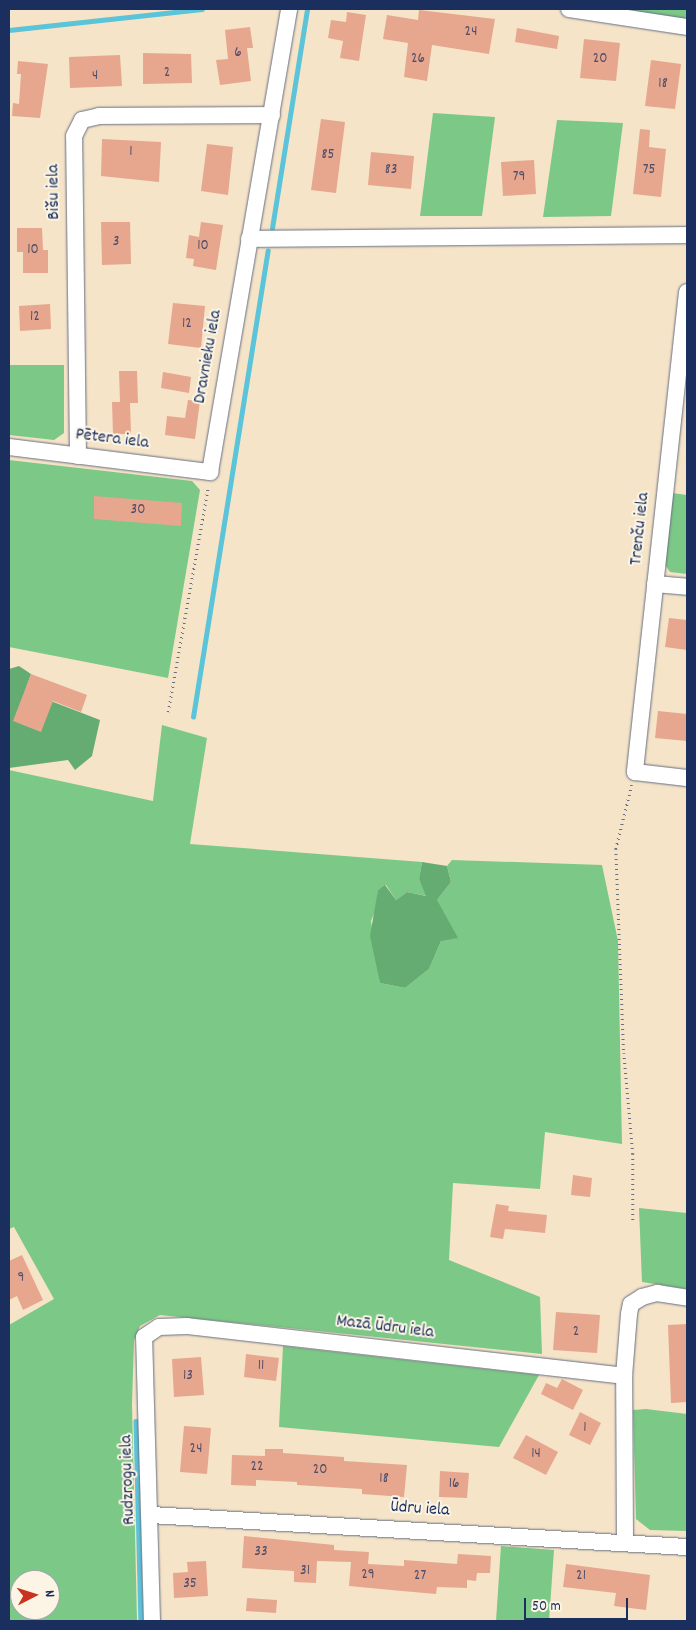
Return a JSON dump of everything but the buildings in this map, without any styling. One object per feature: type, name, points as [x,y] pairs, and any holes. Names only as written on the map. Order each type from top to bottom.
[{"type":"street","name":"Dravnieku iela","points":[[210,472],[289,9]]},
{"type":"street","points":[[569,9],[687,27]]},
{"type":"street","name":"Bišu iela","points":[[78,456],[74,136],[82,120],[99,116],[272,115]]},
{"type":"street","points":[[249,239],[687,235]]},
{"type":"street","name":"Trenču iela","points":[[635,772],[655,584],[681,405],[687,292]]},
{"type":"street","name":"Pētera iela","points":[[9,448],[210,472]]},
{"type":"street","points":[[655,584],[687,587]]},
{"type":"street","points":[[635,772],[687,778]]},
{"type":"street","points":[[626,1542],[624,1376],[632,1304],[642,1297],[657,1293],[687,1298]]},
{"type":"street","name":"Mazā Ūdru iela","points":[[144,1337],[159,1327],[187,1326],[624,1376]]},
{"type":"street","name":"Rudzrogu iela","points":[[144,1337],[151,1515],[152,1621]]},
{"type":"street","name":"Ūdru iela","points":[[151,1515],[687,1546]]},
{"type":"path","points":[[168,712],[210,472]]},
{"type":"path","points":[[633,1221],[633,1154],[624,1053],[616,849],[635,772]]},
{"type":"green space","points":[[600,9],[687,9],[687,23]]},
{"type":"green space","points":[[433,113],[495,117],[482,216],[420,216]]},
{"type":"green space","points":[[557,120],[623,123],[611,216],[543,217]]},
{"type":"green space","points":[[9,365],[64,365],[64,433],[54,440],[9,435]]},
{"type":"green space","points":[[9,460],[192,481],[200,490],[168,678],[9,647]]},
{"type":"green space","points":[[672,493],[687,495],[687,574],[670,572],[665,565]]},
{"type":"green space","points":[[19,666],[31,674],[25,691],[100,720],[92,756],[75,770],[68,760],[9,768],[9,669]]},
{"type":"green space","points":[[162,725],[207,738],[190,844],[422,862],[419,879],[427,896],[407,892],[396,900],[386,885],[378,890],[377,907],[371,921],[380,983],[405,988],[429,969],[441,941],[437,900],[451,882],[447,866],[452,860],[602,865],[618,941],[622,1144],[545,1132],[540,1189],[453,1183],[449,1260],[540,1297],[542,1354],[160,1315],[140,1326],[134,1341],[132,1404],[137,1621],[9,1621],[9,1325],[54,1299],[14,1227],[9,1229],[9,770],[153,801]]},
{"type":"green space","points":[[422,862],[447,866],[451,882],[437,900],[458,938],[441,941],[429,969],[405,988],[380,983],[370,936],[378,890],[385,885],[396,900],[407,892],[426,896],[419,879]]},
{"type":"green space","points":[[639,1208],[687,1213],[687,1289],[642,1282]]},
{"type":"green space","points":[[283,1346],[539,1375],[499,1447],[279,1427]]},
{"type":"green space","points":[[646,1409],[687,1414],[687,1531],[650,1530],[636,1519],[633,1410]]},
{"type":"green space","points":[[501,1546],[554,1550],[549,1621],[496,1621]]},
{"type":"waterway","points":[[9,30],[202,9]]},
{"type":"waterway","points":[[272,228],[307,9]]},
{"type":"waterway","points":[[193,717],[268,251]]},
{"type":"waterway","points":[[136,1421],[141,1621]]}]
